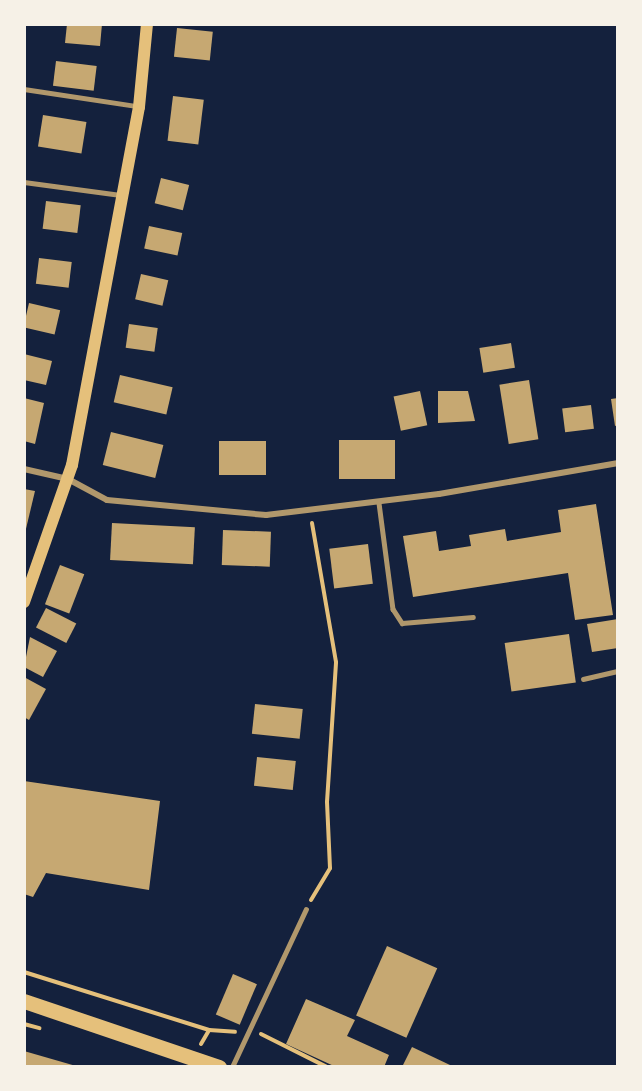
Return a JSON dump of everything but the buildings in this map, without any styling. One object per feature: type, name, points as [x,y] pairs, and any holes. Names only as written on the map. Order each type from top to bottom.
[{"type":"main road","points":[[24,602],[68,479],[139,107],[147,24]]},
{"type":"main road","points":[[24,1001],[219,1067]]},
{"type":"street","points":[[24,469],[68,479],[107,500],[266,515],[379,503],[618,463]]},
{"type":"lane","points":[[24,89],[139,107]]},
{"type":"lane","points":[[24,182],[122,195]]},
{"type":"lane","points":[[379,503],[393,609],[402,623],[473,617]]},
{"type":"lane","points":[[584,679],[618,671]]},
{"type":"lane","points":[[232,1067],[306,909]]},
{"type":"path","points":[[306,909],[330,868],[327,802],[336,662],[310,512]]},
{"type":"path","points":[[24,972],[209,1029]]}]
